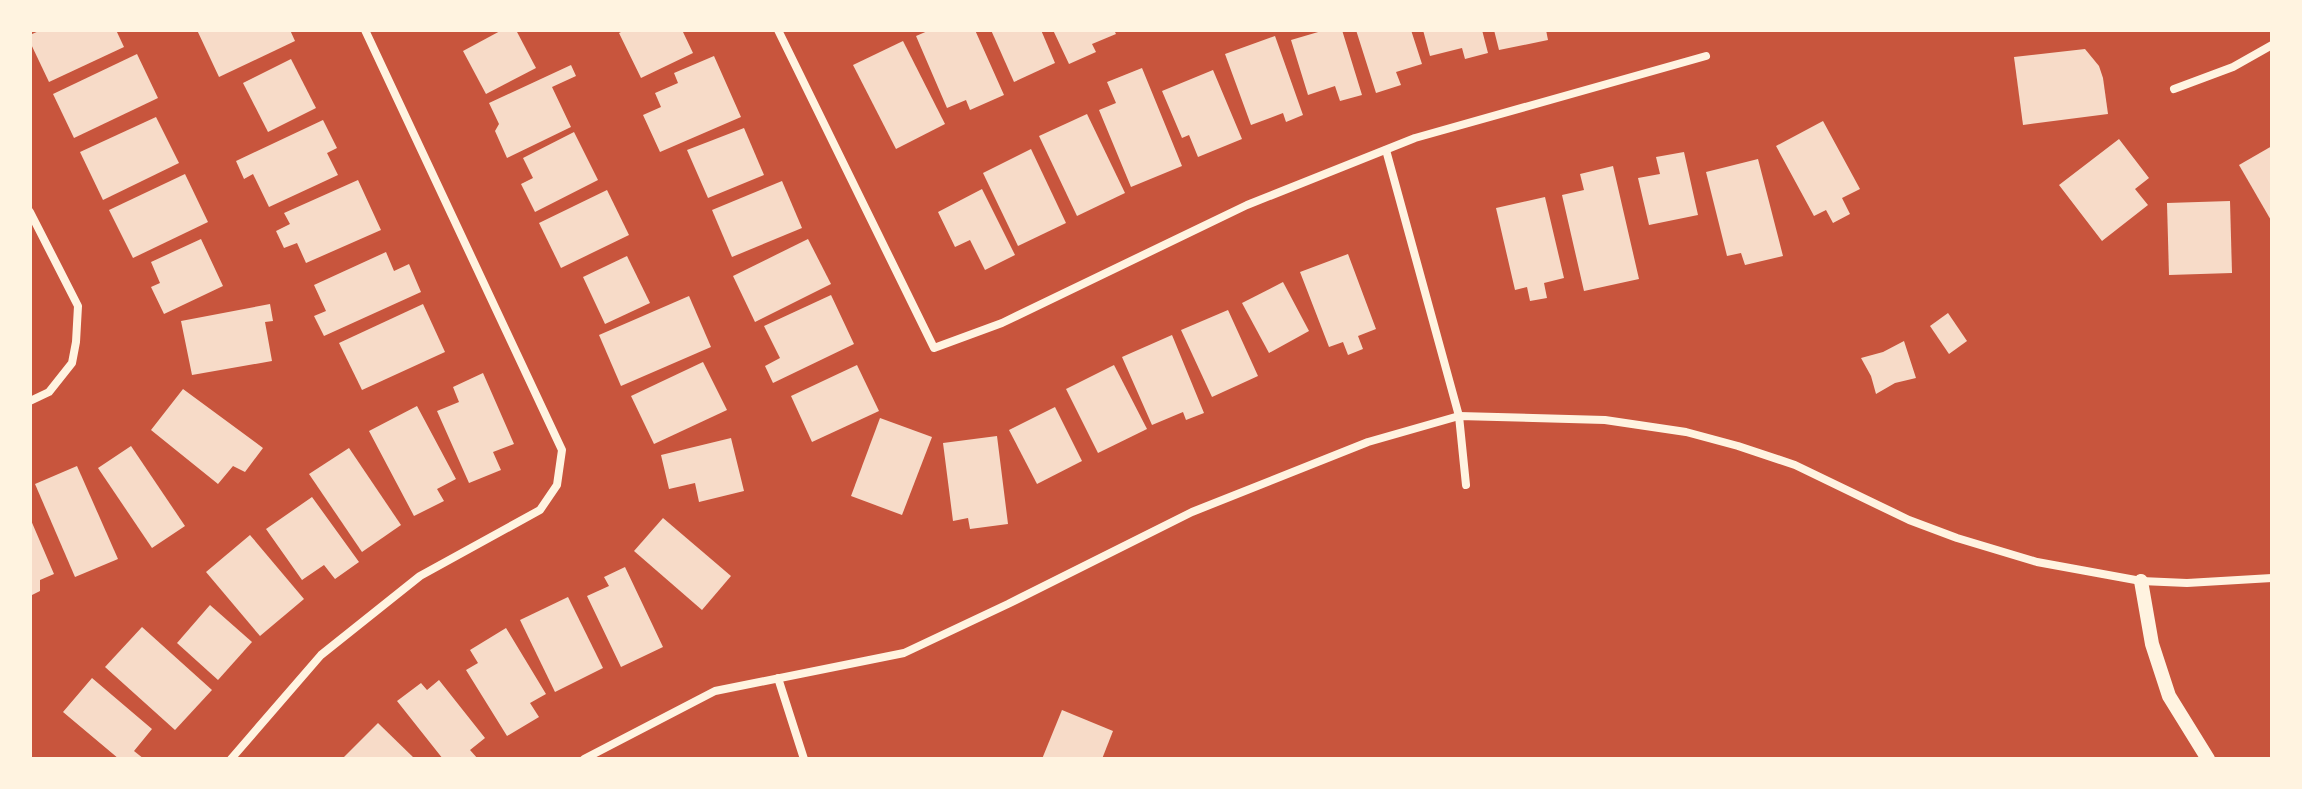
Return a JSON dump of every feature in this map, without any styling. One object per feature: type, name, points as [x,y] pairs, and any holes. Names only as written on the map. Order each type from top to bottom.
[{"type":"street","points":[[231,759],[321,655],[420,576],[540,510],[557,485],[562,450],[365,30]]},
{"type":"street","points":[[778,30],[934,348],[1002,323],[1247,205],[1415,138],[1706,56]]},
{"type":"street","points":[[2174,89],[2233,67],[2272,45]]},
{"type":"street","points":[[1386,150],[1459,416],[1466,485]]},
{"type":"street","points":[[30,212],[78,306],[72,363],[49,392],[30,401]]},
{"type":"street","points":[[584,759],[715,691],[904,653],[1192,512],[1368,442],[1459,416],[1605,420],[1686,432],[1795,465],[1909,520],[2037,562],[2141,581],[2187,583],[2272,578]]},
{"type":"street","points":[[2141,581],[2152,644],[2169,696],[2208,759]]},
{"type":"street","points":[[778,678],[804,759]]},
{"type":"building","points":[[41,30],[116,30],[124,47],[49,82],[30,42],[30,35]]},
{"type":"building","points":[[197,30],[290,30],[295,41],[219,77]]},
{"type":"building","points":[[502,30],[516,30],[536,68],[486,94],[463,51]]},
{"type":"building","points":[[625,30],[688,30],[683,32],[693,53],[641,78],[619,33]]},
{"type":"building","points":[[930,30],[975,30],[1004,95],[970,110],[966,100],[947,108],[916,36]]},
{"type":"building","points":[[991,30],[1041,30],[1055,63],[1014,82]]},
{"type":"building","points":[[1053,30],[1114,30],[1116,34],[1092,44],[1096,52],[1069,64]]},
{"type":"building","points":[[1325,30],[1342,30],[1362,95],[1340,101],[1335,86],[1308,95],[1291,40]]},
{"type":"building","points":[[1356,30],[1411,30],[1422,64],[1396,72],[1401,85],[1376,93]]},
{"type":"building","points":[[1423,30],[1482,30],[1488,53],[1465,59],[1462,48],[1430,56]]},
{"type":"building","points":[[1494,30],[1546,30],[1548,40],[1499,50]]},
{"type":"building","points":[[1275,36],[1303,115],[1286,122],[1283,113],[1251,125],[1225,54]]},
{"type":"building","points":[[903,41],[945,124],[896,149],[853,65]]},
{"type":"building","points":[[2085,49],[2099,66],[2108,114],[2023,125],[2014,57]]},
{"type":"building","points":[[137,54],[158,98],[74,138],[53,94]]},
{"type":"building","points":[[714,56],[741,117],[660,152],[643,115],[661,107],[655,93],[678,83],[674,73]]},
{"type":"building","points":[[291,59],[316,108],[268,132],[243,83]]},
{"type":"building","points":[[571,65],[576,76],[552,87],[571,127],[507,158],[495,131],[499,124],[489,103]]},
{"type":"building","points":[[1142,68],[1182,166],[1131,187],[1099,110],[1116,103],[1107,82]]},
{"type":"building","points":[[1213,70],[1242,139],[1198,157],[1189,135],[1182,138],[1162,91]]},
{"type":"building","points":[[1087,114],[1125,193],[1077,216],[1039,136]]},
{"type":"building","points":[[156,117],[179,163],[103,200],[80,152]]},
{"type":"building","points":[[323,120],[337,148],[327,153],[338,175],[269,207],[253,174],[244,179],[236,161]]},
{"type":"building","points":[[1823,121],[1860,189],[1842,198],[1850,214],[1833,223],[1826,210],[1814,216],[1776,146]]},
{"type":"building","points":[[744,128],[764,175],[708,198],[687,150]]},
{"type":"building","points":[[574,132],[598,180],[535,212],[521,184],[533,178],[523,158]]},
{"type":"building","points":[[2119,139],[2149,178],[2135,189],[2148,205],[2102,241],[2059,185]]},
{"type":"building","points":[[2272,146],[2272,222],[2239,165]]},
{"type":"building","points":[[1031,149],[1066,223],[1018,246],[983,173]]},
{"type":"building","points":[[1684,152],[1698,215],[1649,225],[1638,178],[1660,174],[1656,157]]},
{"type":"building","points":[[1758,159],[1783,256],[1745,265],[1741,253],[1727,256],[1706,172]]},
{"type":"building","points":[[1613,166],[1639,279],[1584,291],[1562,195],[1584,190],[1580,174]]},
{"type":"building","points":[[185,174],[208,222],[133,258],[109,210]]},
{"type":"building","points":[[358,180],[381,230],[306,263],[297,243],[284,248],[276,231],[290,224],[284,213]]},
{"type":"building","points":[[782,181],[802,228],[732,257],[712,210]]},
{"type":"building","points":[[982,189],[1015,255],[985,270],[970,240],[955,247],[938,212]]},
{"type":"building","points":[[607,190],[629,235],[561,268],[539,223]]},
{"type":"building","points":[[1545,197],[1564,278],[1544,283],[1547,298],[1530,301],[1527,287],[1515,290],[1496,208]]},
{"type":"building","points":[[2230,201],[2232,273],[2169,275],[2167,203]]},
{"type":"building","points":[[201,239],[223,286],[164,314],[151,287],[160,283],[151,262]]},
{"type":"building","points":[[808,239],[831,284],[755,322],[733,276]]},
{"type":"building","points":[[386,252],[394,271],[409,264],[421,292],[324,336],[314,316],[326,311],[314,285]]},
{"type":"building","points":[[1348,254],[1376,329],[1358,336],[1363,349],[1348,355],[1343,342],[1329,347],[1300,272]]},
{"type":"building","points":[[627,256],[650,303],[605,324],[583,277]]},
{"type":"building","points":[[1283,282],[1309,331],[1269,353],[1242,303]]},
{"type":"building","points":[[831,295],[854,344],[773,383],[765,366],[780,358],[764,326]]},
{"type":"building","points":[[689,296],[711,347],[621,386],[599,335]]},
{"type":"building","points":[[270,304],[273,321],[265,322],[272,361],[192,375],[181,321]]},
{"type":"building","points":[[423,304],[445,352],[362,390],[339,343]]},
{"type":"building","points":[[1228,310],[1258,376],[1212,397],[1181,330]]},
{"type":"building","points":[[1948,313],[1967,341],[1949,354],[1930,326]]},
{"type":"building","points":[[1172,335],[1204,413],[1186,420],[1183,412],[1152,425],[1122,357]]},
{"type":"building","points":[[1904,341],[1916,378],[1895,383],[1876,394],[1861,358],[1883,352]]},
{"type":"building","points":[[703,362],[727,410],[654,444],[631,396]]},
{"type":"building","points":[[857,365],[879,411],[812,442],[791,396]]},
{"type":"building","points":[[1114,365],[1147,429],[1098,453],[1066,389]]},
{"type":"building","points":[[483,373],[514,444],[493,452],[501,470],[469,483],[437,411],[459,402],[453,387]]},
{"type":"building","points":[[183,389],[263,448],[245,472],[233,466],[218,484],[151,430]]},
{"type":"building","points":[[417,406],[456,479],[437,489],[444,501],[414,516],[369,431]]},
{"type":"building","points":[[1055,407],[1082,461],[1037,484],[1009,430]]},
{"type":"building","points":[[880,418],[932,437],[902,515],[851,496]]},
{"type":"building","points":[[997,436],[1008,524],[970,529],[968,518],[953,521],[943,443]]},
{"type":"building","points":[[731,438],[744,491],[699,502],[695,483],[669,489],[661,455]]},
{"type":"building","points":[[131,446],[185,526],[152,548],[98,468]]},
{"type":"building","points":[[349,448],[401,525],[362,552],[309,474]]},
{"type":"building","points":[[77,466],[118,559],[75,577],[35,484]]},
{"type":"building","points":[[312,497],[359,562],[335,579],[324,565],[302,580],[266,529]]},
{"type":"building","points":[[30,518],[54,574],[40,580],[40,591],[30,596]]},
{"type":"building","points":[[663,518],[731,576],[702,610],[634,551]]},
{"type":"building","points":[[250,535],[304,599],[260,636],[206,572]]},
{"type":"building","points":[[625,567],[663,647],[621,667],[587,596],[609,586],[604,577]]},
{"type":"building","points":[[568,597],[603,668],[555,692],[520,620]]},
{"type":"building","points":[[210,605],[252,642],[218,680],[177,643]]},
{"type":"building","points":[[142,627],[212,690],[175,730],[105,667]]},
{"type":"building","points":[[506,628],[546,694],[530,703],[539,717],[507,736],[466,670],[478,663],[470,650]]},
{"type":"building","points":[[92,678],[152,729],[134,751],[144,759],[119,759],[63,712]]},
{"type":"building","points":[[439,680],[485,738],[470,750],[478,759],[443,759],[397,701],[421,683],[427,690]]},
{"type":"building","points":[[1062,710],[1113,731],[1102,759],[1042,759]]},
{"type":"building","points":[[378,723],[415,759],[342,759]]}]
